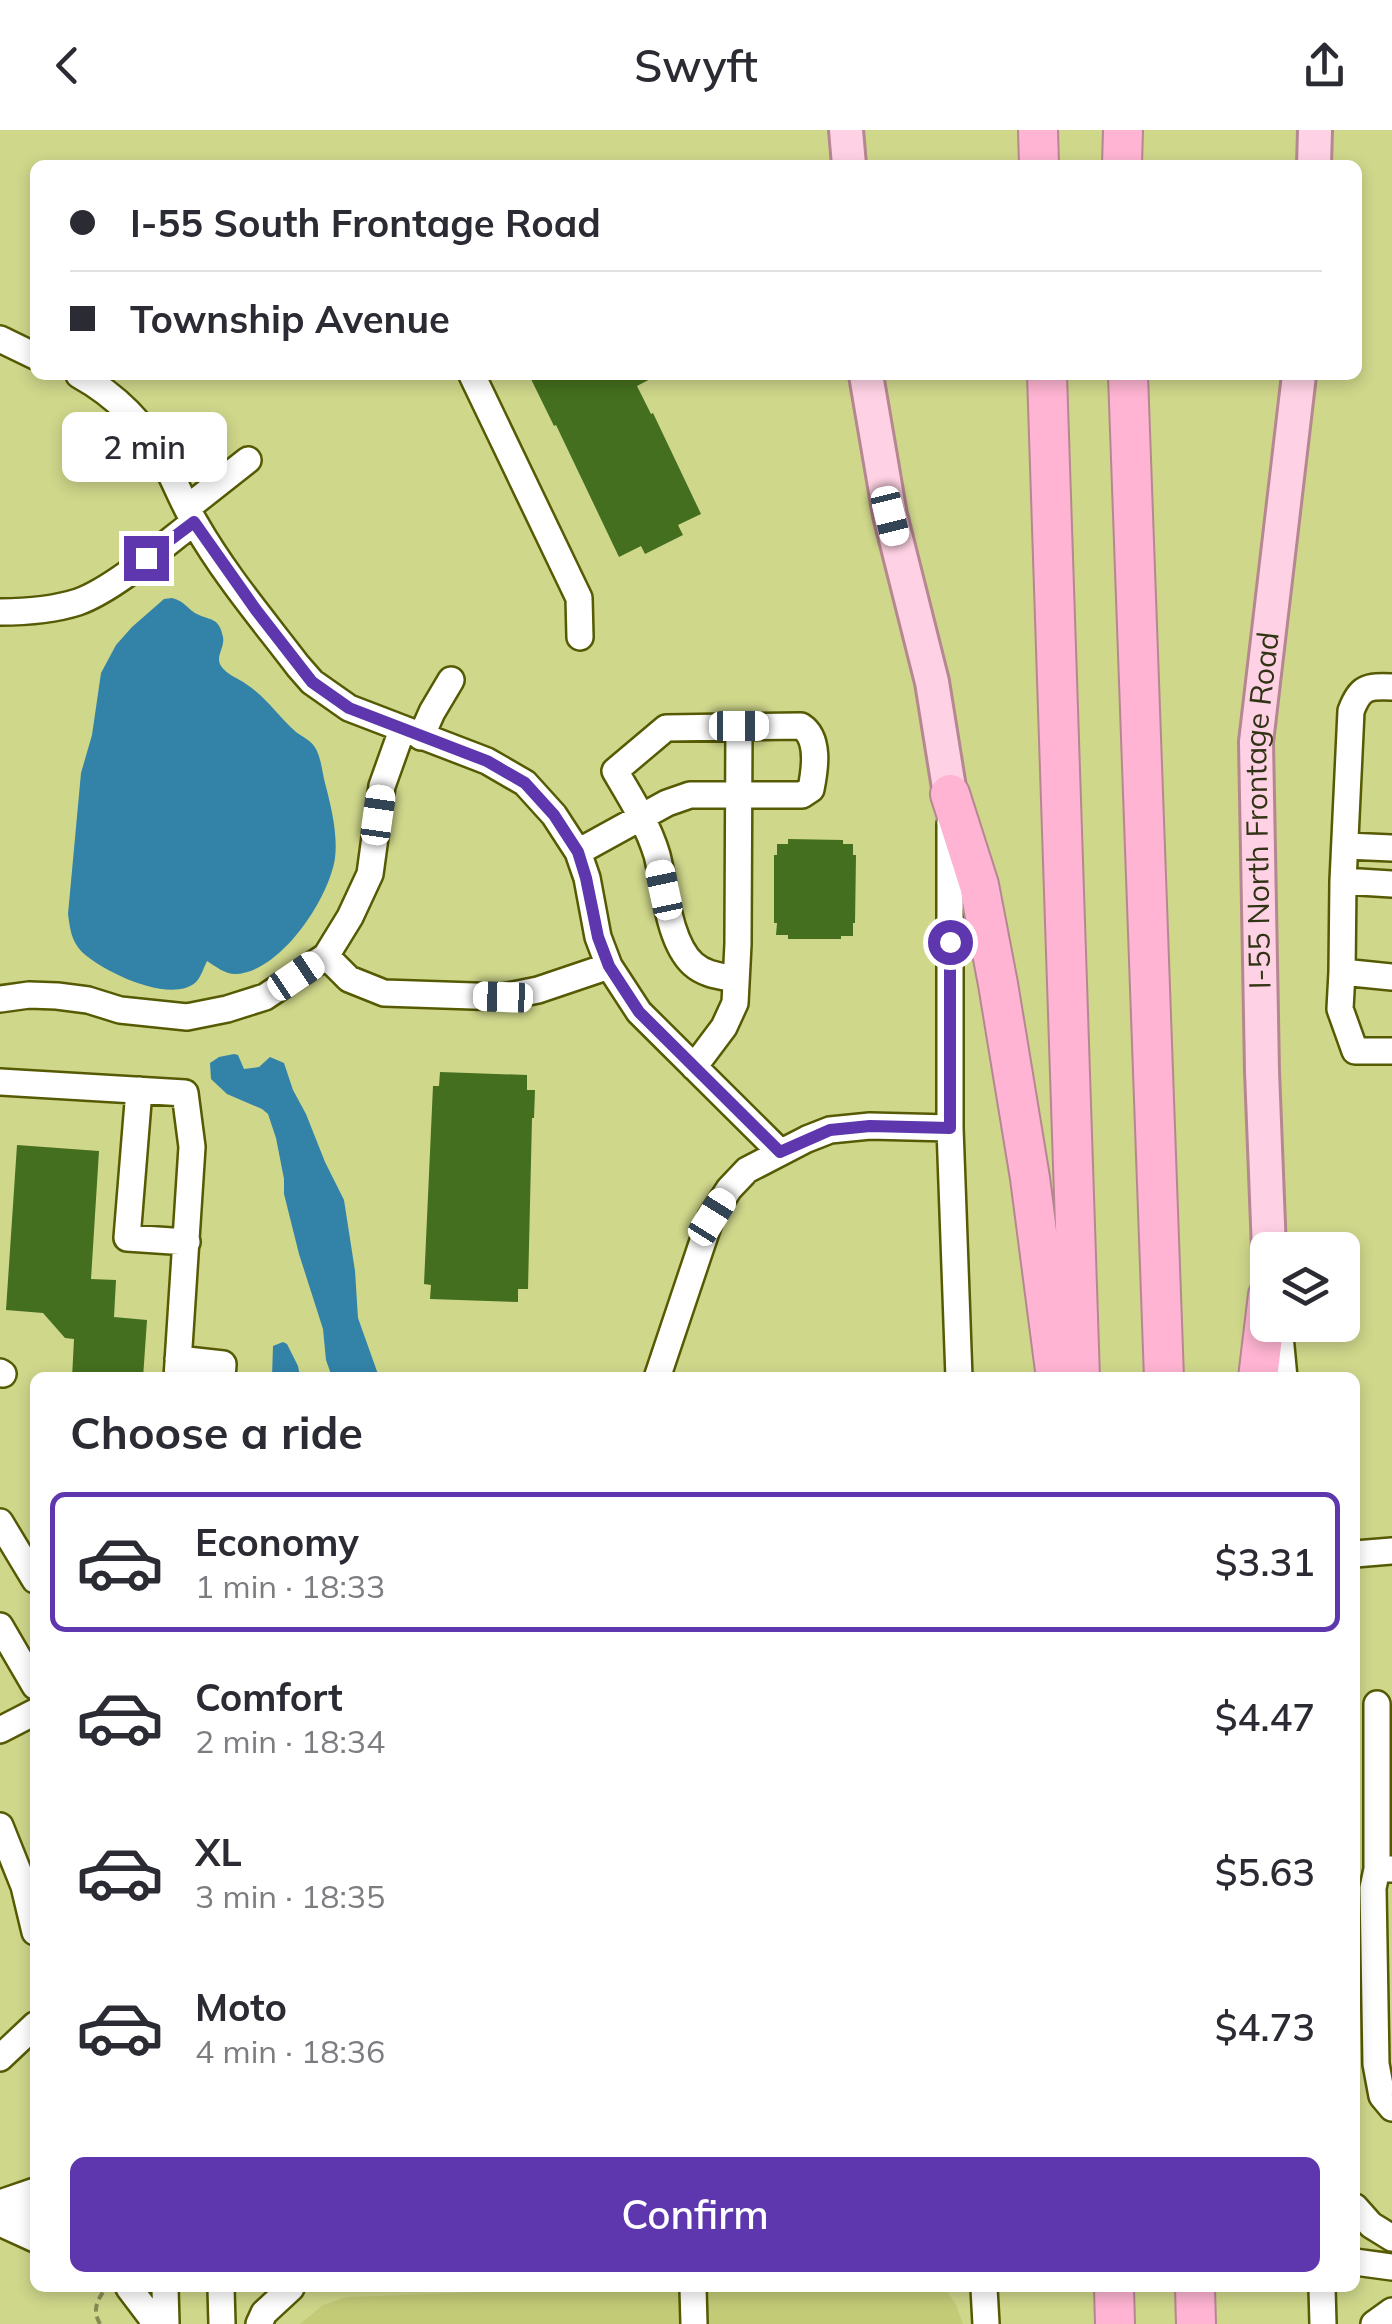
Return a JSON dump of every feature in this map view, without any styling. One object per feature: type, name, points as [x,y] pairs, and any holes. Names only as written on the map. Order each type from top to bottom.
[{"type":"highway","points":[[1038,130],[1039,160]]},
{"type":"highway","points":[[1122,130],[1122,160]]},
{"type":"highway","points":[[1047,380],[1080,1372]]},
{"type":"highway","points":[[1128,380],[1164,1372]]},
{"type":"highway","points":[[950,794],[979,885],[995,968],[1030,1178],[1055,1372]]},
{"type":"highway","points":[[1258,1372],[1261,1342]]},
{"type":"highway","points":[[1195,2292],[1196,2324]]},
{"type":"main road","points":[[846,130],[848,160]]},
{"type":"main road","points":[[867,380],[890,516],[932,682],[950,794]]},
{"type":"main road","name":"I-55 North Frontage Road","points":[[1268,1232],[1256,742],[1298,380]]},
{"type":"street","points":[[0,339],[30,354]]},
{"type":"street","points":[[87,380],[140,423],[163,458],[191,515],[256,610],[312,682],[349,708],[487,761],[525,783],[554,815],[578,852],[598,937],[609,966],[639,1012],[780,1152]]},
{"type":"street","points":[[474,380],[579,598],[580,637]]},
{"type":"street","points":[[0,612],[30,612],[80,601],[122,577],[248,460]]},
{"type":"street","points":[[0,1000],[57,996],[120,1010],[187,1017],[265,997],[326,956],[370,874],[382,786],[412,733],[432,712],[451,680]]},
{"type":"street","points":[[1392,687],[1372,686],[1358,694],[1351,711],[1340,1009],[1355,1051],[1392,1051]]},
{"type":"street","points":[[694,1067],[724,1027],[735,1003],[739,726]]},
{"type":"street","points":[[578,852],[641,816],[690,795],[802,795],[811,789],[814,743],[810,732],[800,726],[666,728],[616,771],[641,816],[656,852],[672,928],[691,963],[710,975],[736,979]]},
{"type":"street","points":[[950,794],[950,1128],[959,1372]]},
{"type":"street","points":[[1346,846],[1392,848]]},
{"type":"street","points":[[1343,881],[1392,884]]},
{"type":"street","points":[[326,956],[348,980],[384,993],[503,997],[538,990],[609,966]]},
{"type":"street","points":[[1342,972],[1392,978]]},
{"type":"street","points":[[0,1082],[185,1093],[192,1147],[178,1368],[222,1364],[222,1372]]},
{"type":"street","points":[[139,1090],[128,1238],[187,1242]]},
{"type":"street","points":[[659,1372],[712,1217],[746,1170],[830,1130],[870,1126],[950,1128]]},
{"type":"street","points":[[1281,1342],[1283,1372]]},
{"type":"street","points":[[0,1522],[30,1572]]},
{"type":"street","points":[[1360,1554],[1392,1551]]},
{"type":"street","points":[[0,1626],[30,1677]]},
{"type":"street","points":[[1375,1704],[1384,1869],[1373,1888],[1384,2032],[1376,2064],[1382,2096],[1392,2108]]},
{"type":"street","points":[[0,1730],[30,1715]]},
{"type":"street","points":[[0,1826],[8,1869],[24,1886],[30,1911]]},
{"type":"street","points":[[0,2058],[30,2031]]},
{"type":"street","points":[[0,2203],[30,2193]]},
{"type":"street","points":[[1360,2213],[1392,2238]]},
{"type":"street","points":[[0,2214],[30,2217]]},
{"type":"street","points":[[0,2222],[30,2237]]},
{"type":"street","points":[[1360,2263],[1392,2267]]},
{"type":"street","points":[[132,2292],[152,2324]]},
{"type":"street","points":[[165,2292],[166,2324]]},
{"type":"street","points":[[221,2292],[222,2324]]},
{"type":"street","points":[[258,2324],[286,2292]]},
{"type":"street","points":[[693,2292],[694,2324]]},
{"type":"street","points":[[984,2292],[986,2324]]},
{"type":"street","points":[[1322,2292],[1324,2324]]},
{"type":"street","points":[[1374,2324],[1392,2310]]},
{"type":"path","points":[[100,2324],[96,2308],[103,2292]]},
{"type":"shaded area","points":[[485,2292],[948,2292],[963,2324],[300,2324],[323,2305],[347,2297]]},
{"type":"water","points":[[172,598],[217,623],[223,637],[221,666],[259,694],[314,746],[332,811],[336,849],[323,893],[285,948],[252,970],[235,974],[207,961],[196,982],[170,990],[137,983],[91,959],[75,943],[68,914],[81,773],[92,735],[101,673],[116,645],[132,627],[164,599]]},
{"type":"water","points":[[238,1055],[244,1069],[259,1067],[270,1057],[284,1063],[344,1200],[358,1318],[377,1372],[330,1372],[323,1329],[284,1194],[276,1138],[268,1114],[227,1094],[211,1079],[210,1063],[219,1057]]},
{"type":"water","points":[[287,1344],[299,1372],[272,1372],[273,1346]]},
{"type":"building","points":[[531,380],[648,380],[637,386],[701,514],[678,525],[683,535],[645,554],[641,546],[619,557]]},
{"type":"building","points":[[788,839],[843,840],[843,844],[853,844],[853,936],[788,939],[788,935],[776,935],[774,855],[777,844],[788,844]]},
{"type":"building","points":[[440,1072],[527,1075],[527,1090],[535,1090],[528,1289],[518,1289],[518,1302],[430,1299],[431,1285],[424,1284],[433,1086],[439,1086]]},
{"type":"building","points":[[17,1145],[99,1151],[91,1279],[116,1280],[114,1317],[147,1320],[143,1372],[72,1372],[74,1339],[65,1338],[43,1313],[6,1310]]},
{"type":"route","points":[[146,558],[194,522],[312,682],[349,708],[487,761],[525,783],[554,815],[578,852],[598,937],[609,966],[639,1012],[780,1152],[830,1130],[870,1126],[950,1128],[950,942]]}]
